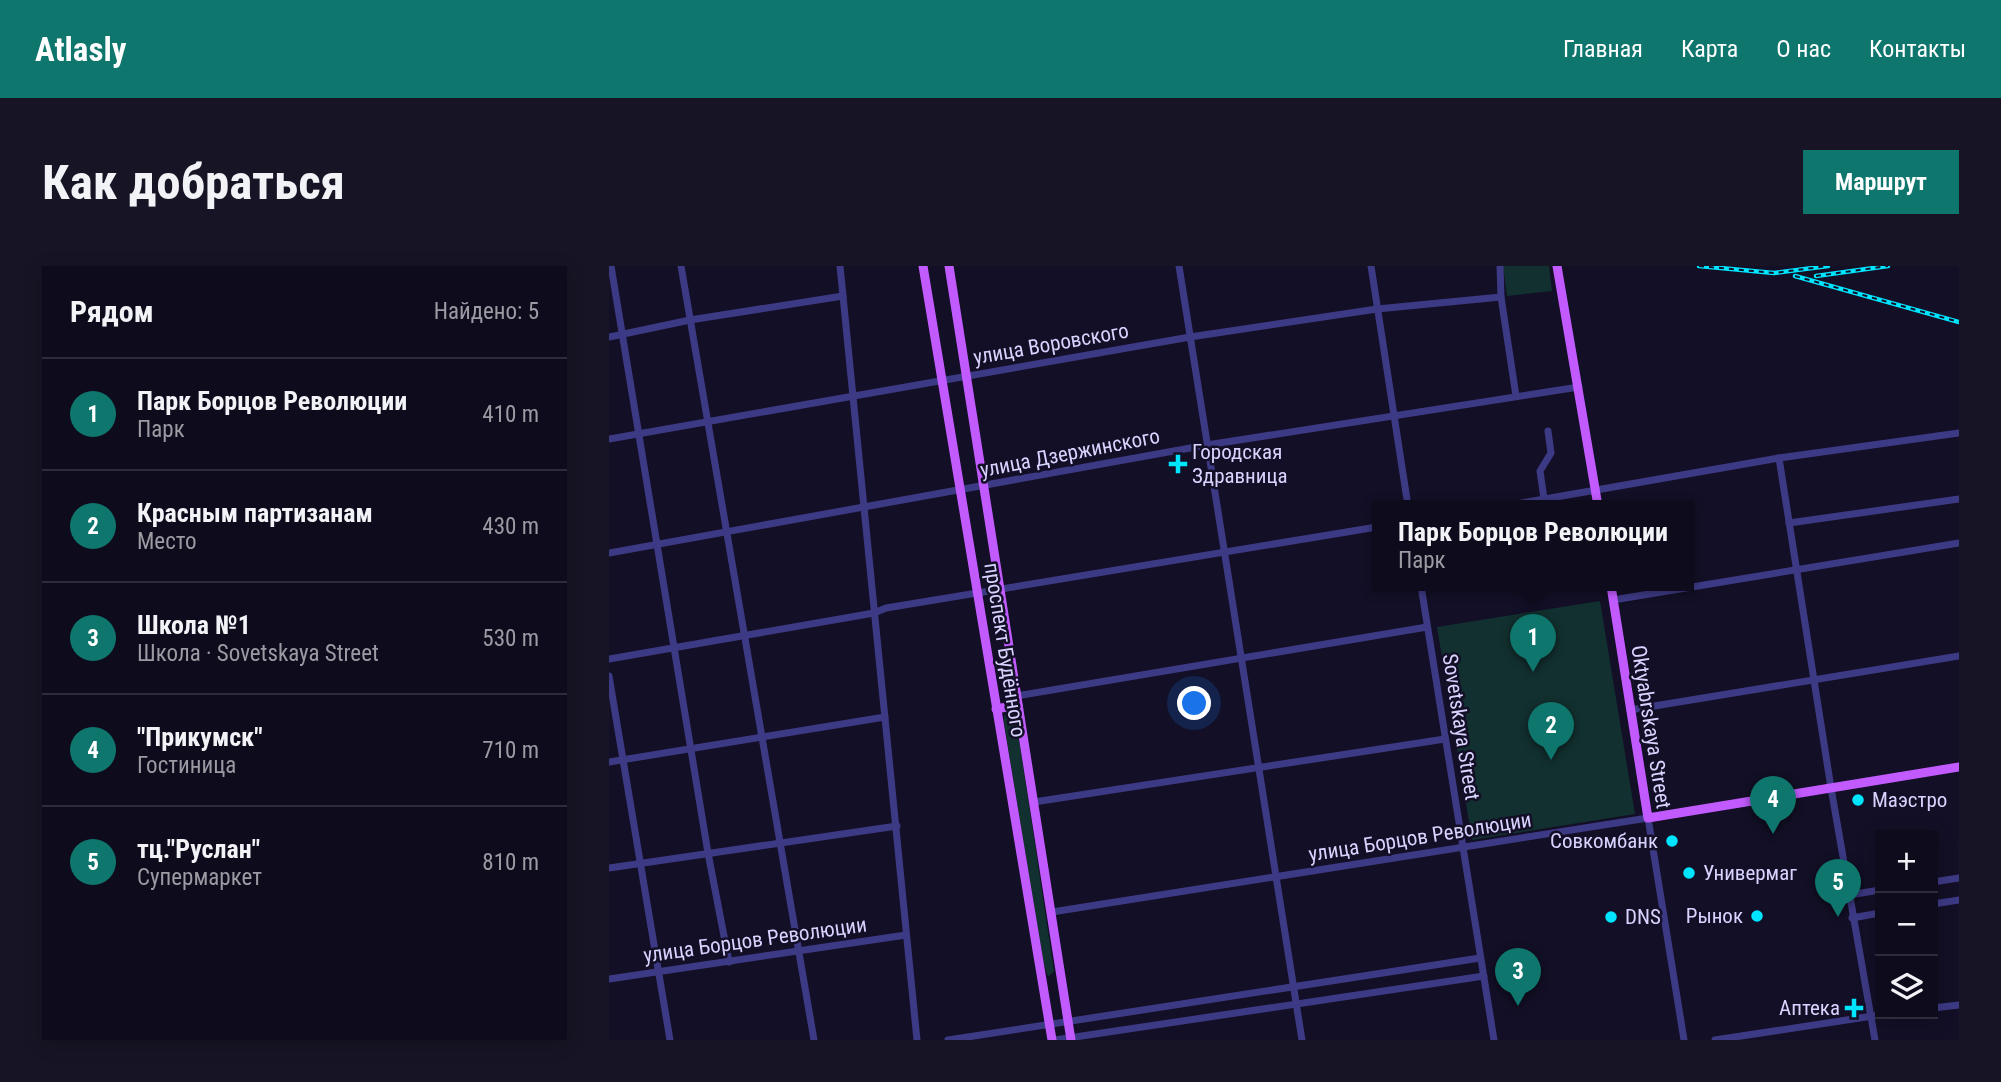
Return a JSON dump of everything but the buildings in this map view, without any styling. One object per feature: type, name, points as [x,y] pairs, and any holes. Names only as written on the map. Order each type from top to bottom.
[{"type":"main road","name":"проспект Будённого","points":[[923,266],[940,381],[961,491],[1053,1040]]},
{"type":"main road","name":"проспект Будённого","points":[[949,266],[1071,1038]]},
{"type":"main road","points":[[1557,266],[1597,500]]},
{"type":"main road","name":"Oktyabrskaya Street","points":[[1612,591],[1649,818]]},
{"type":"main road","points":[[996,709],[1017,700]]},
{"type":"main road","name":"улица Борцов Революции","points":[[1649,818],[1959,767]]},
{"type":"street","points":[[611,266],[708,853],[721,909],[729,962]]},
{"type":"street","points":[[681,266],[814,1040]]},
{"type":"street","points":[[840,266],[917,1040]]},
{"type":"street","points":[[1179,266],[1302,1040]]},
{"type":"street","points":[[1371,266],[1407,500]]},
{"type":"street","points":[[1500,266],[1501,297],[1516,396]]},
{"type":"street","points":[[609,337],[690,320],[843,296]]},
{"type":"street","name":"улица Воровского","points":[[609,439],[1190,337],[1377,309],[1501,297]]},
{"type":"street","name":"улица Дзержинского","points":[[609,553],[1207,445],[1579,387]]},
{"type":"street","points":[[1543,499],[1540,471],[1551,453],[1548,431]]},
{"type":"street","points":[[1538,500],[1779,458],[1959,433]]},
{"type":"street","points":[[1779,458],[1852,918],[1875,1040]]},
{"type":"street","points":[[1564,495],[1564,500]]},
{"type":"street","points":[[1789,523],[1959,499]]},
{"type":"street","points":[[609,659],[874,613],[885,608],[978,595],[1372,528]]},
{"type":"street","points":[[1694,587],[1959,543]]},
{"type":"street","name":"Sovetskaya Street","points":[[1422,591],[1494,1040]]},
{"type":"street","points":[[1613,600],[1668,591]]},
{"type":"street","points":[[1017,700],[1427,627]]},
{"type":"street","points":[[1630,710],[1959,656]]},
{"type":"street","points":[[609,676],[638,863],[670,1040]]},
{"type":"street","points":[[609,762],[885,717]]},
{"type":"street","points":[[1034,802],[1445,739]]},
{"type":"street","name":"улица Борцов Революции","points":[[1052,912],[1463,850],[1649,818]]},
{"type":"street","name":"Oktyabrskaya Street","points":[[1649,818],[1684,1040]]},
{"type":"street","points":[[609,868],[897,826]]},
{"type":"street","points":[[1938,881],[1959,878]]},
{"type":"street","points":[[1849,895],[1875,891]]},
{"type":"street","points":[[1938,903],[1959,900]]},
{"type":"street","points":[[1852,918],[1875,915]]},
{"type":"street","name":"улица Борцов Революции","points":[[609,979],[799,953],[906,935]]},
{"type":"street","points":[[947,1040],[1480,957]]},
{"type":"street","points":[[1053,1040],[1484,975]]},
{"type":"street","points":[[1938,1007],[1959,1005]]},
{"type":"street","points":[[1715,1040],[1875,1015]]},
{"type":"green space","points":[[1503,266],[1549,266],[1552,291],[1507,296]]},
{"type":"green space","points":[[1600,601],[1635,814],[1472,840],[1437,627]]},
{"type":"green space","points":[[1015,713],[1054,971],[1048,977],[1041,954],[1004,722],[1004,716]]},
{"type":"railway","points":[[1699,266],[1774,273],[1828,266]]},
{"type":"railway","points":[[1816,276],[1888,266]]},
{"type":"railway","points":[[1795,276],[1959,322]]},
{"type":"place","name":"Городская Здравница","points":[[1178,464]]},
{"type":"place","name":"Парк Борцов Революции","points":[[1533,672]]},
{"type":"place","name":"Красным партизанам","points":[[1551,760]]},
{"type":"place","name":"Маэстро","points":[[1858,800]]},
{"type":"place","name":"\"Прикумск\"","points":[[1773,834]]},
{"type":"place","name":"Совкомбанк","points":[[1672,841]]},
{"type":"place","name":"Универмаг","points":[[1689,873]]},
{"type":"place","name":"Рынок","points":[[1757,916]]},
{"type":"place","name":"DNS","points":[[1611,917]]},
{"type":"place","name":"тц.\"Руслан\"","points":[[1838,917]]},
{"type":"place","name":"Школа №1","points":[[1518,1006]]},
{"type":"place","name":"Аптека","points":[[1854,1008]]}]
